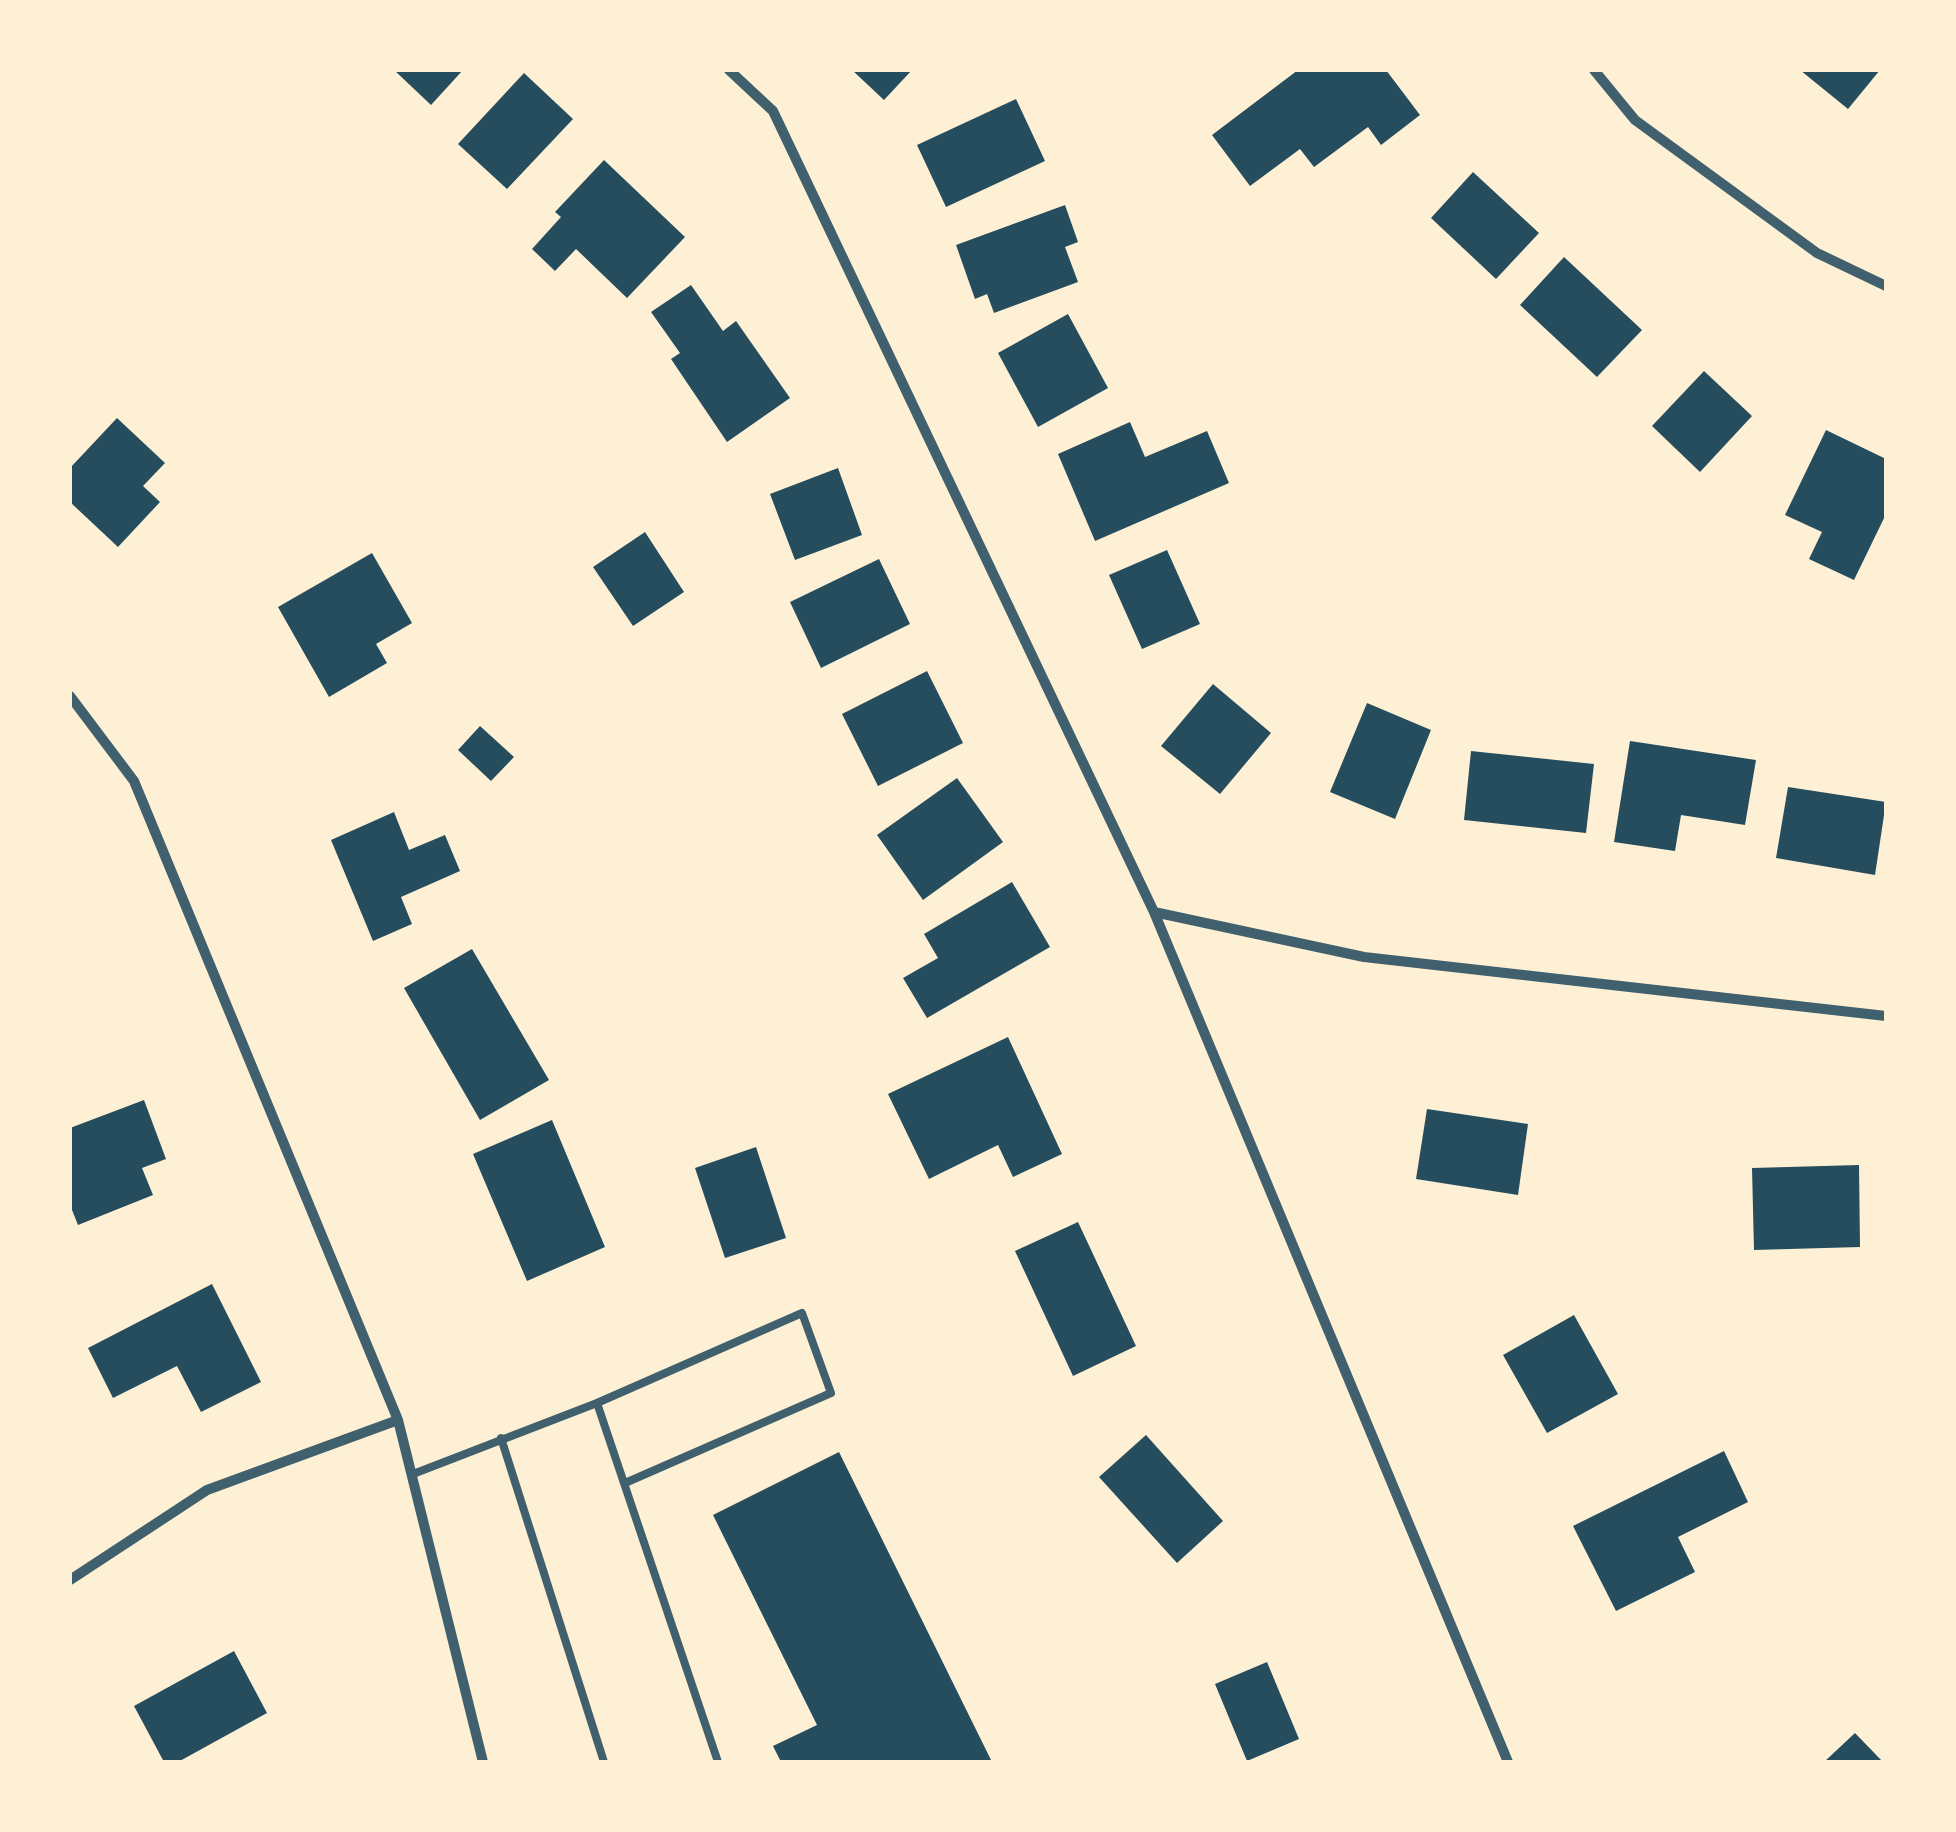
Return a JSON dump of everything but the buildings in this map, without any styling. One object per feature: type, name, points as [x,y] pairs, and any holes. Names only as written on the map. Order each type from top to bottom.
[{"type":"street","points":[[729,70],[773,112],[1154,912],[1508,1762]]},
{"type":"street","points":[[1594,70],[1634,120],[1817,253],[1886,286]]},
{"type":"street","points":[[70,696],[134,782],[398,1420],[484,1762]]},
{"type":"street","points":[[1154,912],[1364,957],[1886,1016]]},
{"type":"street","points":[[70,1580],[207,1490],[398,1420]]},
{"type":"lane","points":[[413,1474],[597,1403],[802,1314],[831,1392],[625,1483]]},
{"type":"lane","points":[[597,1403],[718,1762]]},
{"type":"lane","points":[[500,1438],[604,1762]]}]
